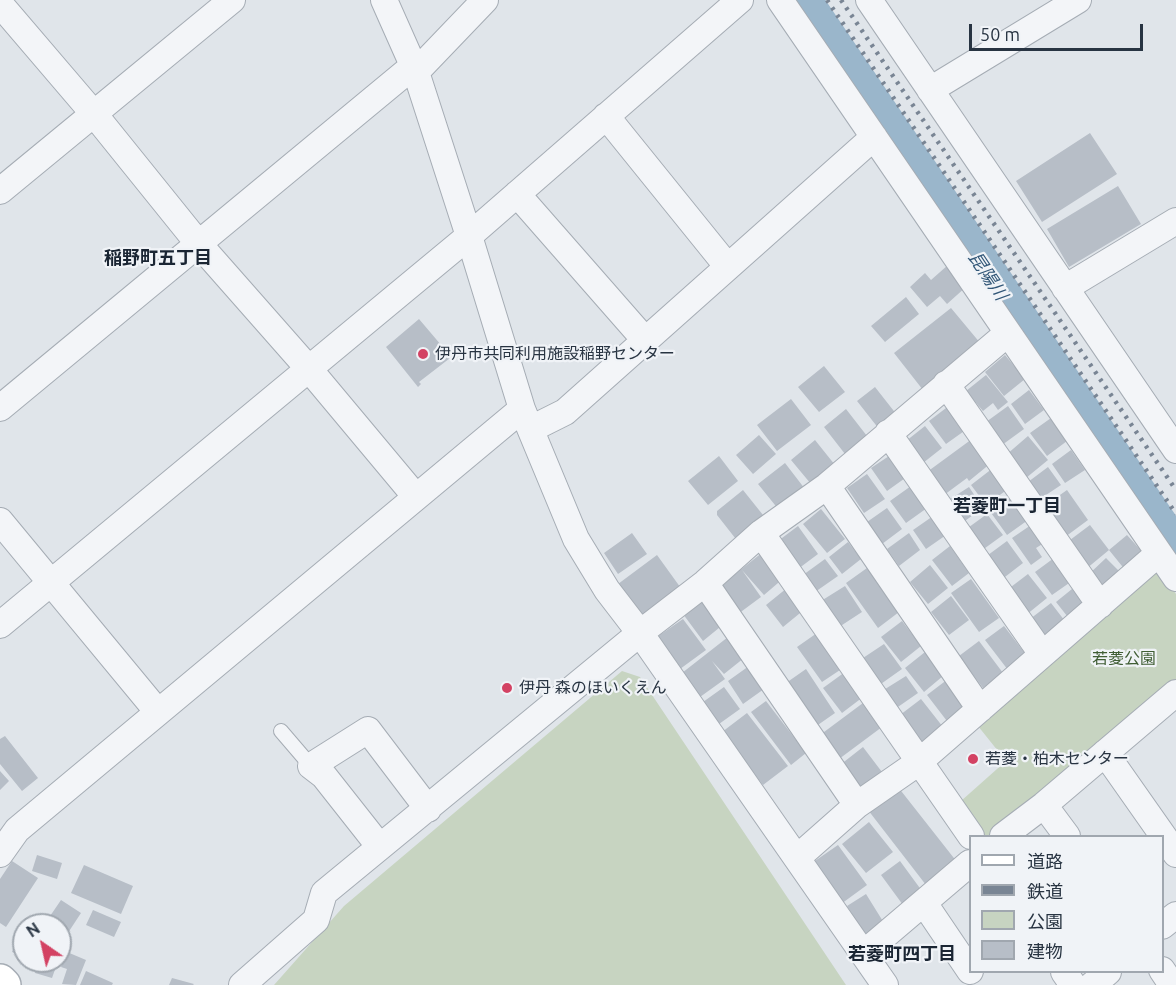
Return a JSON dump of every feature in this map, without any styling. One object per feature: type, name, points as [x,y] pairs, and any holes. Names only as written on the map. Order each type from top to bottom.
[{"type":"main road","points":[[0,981],[4,985]]},
{"type":"street","points":[[0,191],[232,0]]},
{"type":"street","points":[[384,0],[416,72],[526,419],[576,539],[607,590],[640,633],[885,985]]},
{"type":"street","points":[[0,408],[406,72],[416,72],[485,0]]},
{"type":"street","points":[[0,625],[469,236],[740,0]]},
{"type":"street","points":[[780,0],[1176,578]]},
{"type":"street","points":[[869,0],[1176,450]]},
{"type":"street","points":[[0,4],[94,114],[198,243],[309,369],[416,497]]},
{"type":"street","points":[[930,90],[1063,4]]},
{"type":"street","points":[[606,116],[728,267]]},
{"type":"street","points":[[0,855],[17,830],[416,497],[526,419],[565,412],[874,137]]},
{"type":"street","points":[[517,194],[645,340]]},
{"type":"street","points":[[1065,288],[1176,221]]},
{"type":"street","points":[[242,985],[316,920],[324,893],[705,582],[761,533],[827,486],[1008,333]]},
{"type":"street","points":[[946,384],[1100,604]]},
{"type":"street","points":[[888,433],[1042,654]]},
{"type":"street","points":[[827,486],[980,709]]},
{"type":"street","points":[[0,521],[158,712]]},
{"type":"street","points":[[761,533],[970,835]]},
{"type":"street","points":[[797,858],[857,805],[919,762],[1159,554]]},
{"type":"street","points":[[705,582],[857,805]]},
{"type":"street","points":[[1006,835],[1105,753],[1173,703]]},
{"type":"street","points":[[380,848],[324,776],[311,766],[368,730],[428,809]]},
{"type":"street","points":[[1105,753],[1163,835]]},
{"type":"street","points":[[1044,805],[1066,835]]},
{"type":"street","points":[[1164,837],[1176,854]]},
{"type":"street","points":[[863,954],[969,864]]},
{"type":"street","points":[[924,903],[969,968]]},
{"type":"street","points":[[1164,924],[1176,915]]},
{"type":"street","points":[[1092,985],[1107,973]]},
{"type":"lane","points":[[280,731],[311,766]]},
{"type":"green space","name":"若菱公園","points":[[1158,568],[1176,594],[1176,682],[991,835],[983,835],[961,801],[1006,761],[974,721]]},
{"type":"green space","points":[[622,671],[640,677],[846,985],[274,985],[344,906]]},
{"type":"building","points":[[1090,133],[1117,174],[1042,222],[1016,181]]},
{"type":"building","points":[[1118,186],[1141,224],[1069,267],[1047,229]]},
{"type":"building","points":[[948,265],[967,286],[947,304],[940,296],[927,307],[910,287],[925,273],[931,280]]},
{"type":"building","points":[[906,297],[919,314],[885,342],[871,326]]},
{"type":"building","points":[[951,308],[981,344],[923,390],[894,353]]},
{"type":"building","name":"伊丹市共同利用施設稲野センター","points":[[419,319],[447,352],[450,350],[454,355],[419,382],[421,384],[418,387],[386,347]]},
{"type":"building","points":[[1005,355],[1025,379],[1004,396],[985,372]]},
{"type":"building","points":[[824,366],[845,392],[819,412],[798,387]]},
{"type":"building","points":[[986,375],[1008,402],[998,410],[993,403],[983,411],[966,391]]},
{"type":"building","points":[[875,387],[897,415],[879,429],[857,401]]},
{"type":"building","points":[[1029,390],[1044,410],[1025,424],[1011,404]]},
{"type":"building","points":[[791,399],[811,425],[777,451],[757,425]]},
{"type":"building","points":[[950,405],[967,429],[946,444],[929,421]]},
{"type":"building","points":[[1008,406],[1024,429],[1002,445],[986,422]]},
{"type":"building","points":[[846,409],[867,436],[845,454],[824,427]]},
{"type":"building","points":[[1051,418],[1067,441],[1047,456],[1030,433]]},
{"type":"building","points":[[925,426],[942,448],[923,463],[906,441]]},
{"type":"building","points":[[759,435],[776,454],[753,474],[736,455]]},
{"type":"building","points":[[1028,436],[1048,460],[1026,478],[1006,455]]},
{"type":"building","points":[[972,439],[991,463],[969,481],[967,478],[944,495],[927,472]]},
{"type":"building","points":[[815,440],[835,465],[811,484],[791,460]]},
{"type":"building","points":[[1071,450],[1085,470],[1065,483],[1052,464]]},
{"type":"building","points":[[892,454],[908,476],[887,491],[871,468]]},
{"type":"building","points":[[719,456],[738,481],[708,505],[688,481]]},
{"type":"building","points":[[785,463],[805,489],[779,510],[758,484]]},
{"type":"building","points":[[1048,467],[1061,485],[1040,499],[1028,482]]},
{"type":"building","points":[[993,468],[1008,489],[986,505],[971,485]]},
{"type":"building","points":[[867,474],[885,499],[864,513],[847,488]]},
{"type":"building","points":[[911,486],[927,508],[906,523],[890,501]]},
{"type":"building","points":[[969,487],[983,508],[962,523],[947,501]]},
{"type":"building","points":[[743,490],[767,520],[739,543],[717,515],[717,511]]},
{"type":"building","points":[[1067,490],[1088,520],[1065,537],[1043,507]]},
{"type":"building","points":[[1010,495],[1028,520],[1007,535],[989,510]]},
{"type":"building","points":[[887,508],[902,529],[882,544],[867,522]]},
{"type":"building","points":[[821,509],[845,539],[827,553],[803,524]]},
{"type":"building","points":[[936,514],[949,533],[926,549],[913,530]]},
{"type":"building","points":[[987,514],[1003,535],[981,551],[965,530]]},
{"type":"building","points":[[1031,525],[1044,543],[1036,548],[1042,557],[1031,565],[1012,538]]},
{"type":"building","points":[[1090,525],[1109,550],[1086,569],[1066,543]]},
{"type":"building","points":[[798,526],[818,554],[798,569],[778,541]]},
{"type":"building","points":[[632,533],[647,554],[618,574],[604,553]]},
{"type":"building","points":[[909,533],[920,550],[899,566],[887,549]]},
{"type":"building","points":[[1127,535],[1145,555],[1126,571],[1109,550]]},
{"type":"building","points":[[1007,541],[1023,563],[1001,580],[984,558]]},
{"type":"building","points":[[848,542],[861,559],[842,574],[829,557]]},
{"type":"building","points":[[950,546],[969,573],[952,586],[932,560]]},
{"type":"building","points":[[763,552],[785,577],[764,595],[742,570],[761,597],[738,614],[719,587]]},
{"type":"building","points":[[657,555],[683,591],[645,620],[618,584]]},
{"type":"building","points":[[1054,558],[1072,581],[1052,595],[1035,572]]},
{"type":"building","points":[[1106,558],[1121,573],[1102,590],[1088,575]]},
{"type":"building","points":[[825,559],[838,576],[815,592],[803,575]]},
{"type":"building","points":[[930,565],[948,588],[928,604],[910,582]]},
{"type":"building","points":[[867,568],[899,612],[878,628],[846,583]]},
{"type":"building","points":[[1028,574],[1047,598],[1026,615],[1007,590]]},
{"type":"building","points":[[971,579],[999,618],[979,632],[951,593]]},
{"type":"building","points":[[845,586],[862,612],[839,627],[821,601]]},
{"type":"building","points":[[787,588],[805,609],[783,627],[766,605]]},
{"type":"building","points":[[1072,589],[1087,608],[1071,621],[1056,602]]},
{"type":"building","points":[[951,596],[969,620],[949,635],[931,612]]},
{"type":"building","points":[[705,597],[725,623],[703,641],[683,614]]},
{"type":"building","points":[[1051,603],[1068,625],[1046,641],[1030,619]]},
{"type":"building","points":[[683,619],[706,650],[680,669],[657,637]]},
{"type":"building","points":[[902,621],[921,646],[901,662],[881,637]]},
{"type":"building","points":[[1004,626],[1027,656],[1008,670],[985,640]]},
{"type":"building","points":[[817,633],[843,668],[822,682],[797,647]]},
{"type":"building","points":[[728,637],[744,658],[724,674],[712,661],[725,679],[700,697],[682,673]]},
{"type":"building","points":[[979,641],[1003,673],[983,688],[959,656]]},
{"type":"building","points":[[884,644],[902,669],[878,686],[860,660]]},
{"type":"building","points":[[925,652],[943,676],[924,692],[905,668]]},
{"type":"building","points":[[749,666],[764,689],[743,704],[728,681]]},
{"type":"building","points":[[806,669],[835,713],[815,727],[786,683]]},
{"type":"building","points":[[845,672],[863,697],[842,713],[823,688]]},
{"type":"building","points":[[906,676],[918,693],[895,709],[882,691]]},
{"type":"building","points":[[948,679],[971,708],[950,725],[927,695]]},
{"type":"building","points":[[724,687],[740,709],[719,724],[703,702]]},
{"type":"building","points":[[921,699],[943,727],[922,743],[900,715]]},
{"type":"building","points":[[766,701],[806,753],[791,765],[751,712]]},
{"type":"building","points":[[863,703],[882,727],[839,759],[820,735]]},
{"type":"building","points":[[747,713],[788,766],[763,785],[722,732]]},
{"type":"building","points":[[5,736],[38,778],[22,791],[0,764],[0,739]]},
{"type":"building","points":[[863,747],[885,776],[862,793],[840,765]]},
{"type":"building","points":[[0,771],[9,781],[0,790]]},
{"type":"building","points":[[898,787],[957,862],[926,885],[868,810]]},
{"type":"building","points":[[869,822],[893,852],[866,873],[842,844]]},
{"type":"building","points":[[838,845],[867,885],[841,904],[812,863]]},
{"type":"building","points":[[37,855],[62,863],[57,879],[32,871]]},
{"type":"building","points":[[12,861],[38,878],[15,913],[12,913],[12,918],[6,927],[0,923],[0,879]]},
{"type":"building","points":[[900,861],[922,891],[903,905],[881,875]]},
{"type":"building","points":[[84,865],[133,886],[121,914],[71,893]]},
{"type":"building","points":[[866,894],[884,923],[865,935],[847,906]]},
{"type":"building","points":[[61,900],[81,913],[72,927],[72,913],[52,913]]},
{"type":"building","points":[[93,910],[121,922],[114,937],[86,925]]},
{"type":"building","points":[[72,954],[86,960],[76,985],[62,984],[66,973],[72,973]]},
{"type":"building","points":[[86,971],[113,983],[112,985],[80,985]]},
{"type":"building","points":[[35,973],[54,973],[52,978]]},
{"type":"building","points":[[172,978],[194,984],[169,985]]},
{"type":"waterway","name":"昆陽川","points":[[800,0],[1176,553]]},
{"type":"railway","points":[[827,0],[1176,514]]},
{"type":"railway","points":[[841,0],[1176,490]]},
{"type":"place","name":"伊丹市共同利用施設稲野センター","points":[[423,354]]},
{"type":"place","name":"伊丹 森のほいくえん","points":[[507,688]]},
{"type":"place","name":"若菱・柏木センター","points":[[973,759]]},
{"type":"district","name":"稲野町五丁目","points":[[158,258]]},
{"type":"district","name":"若菱町一丁目","points":[[1007,506]]},
{"type":"district","name":"若菱町四丁目","points":[[902,954]]}]
